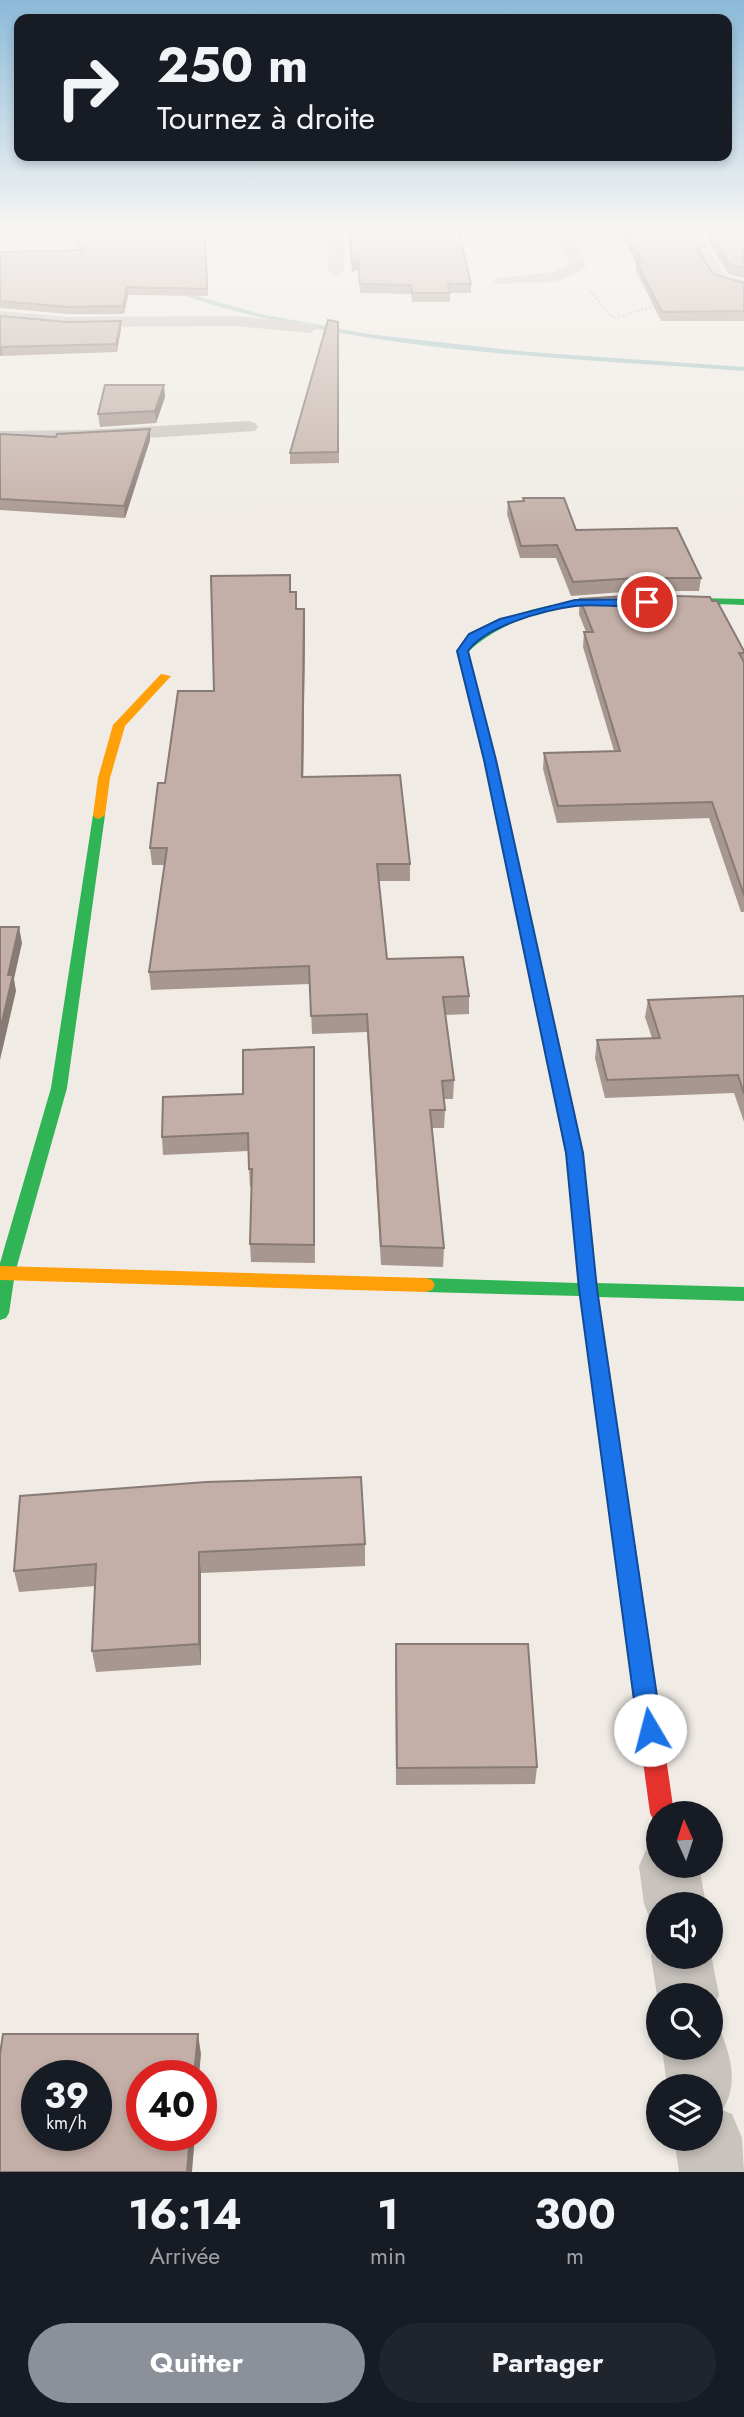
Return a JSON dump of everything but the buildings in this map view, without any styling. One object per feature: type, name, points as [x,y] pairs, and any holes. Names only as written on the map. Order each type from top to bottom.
[{"type":"street","points":[[0,437],[248,428]]},
{"type":"street","points":[[660,1801],[588,1289],[574,1153],[490,760],[462,651],[473,637],[504,621],[575,603],[744,602]]},
{"type":"street","points":[[0,1313],[3,1273],[59,1088],[104,778],[119,725],[165,676]]},
{"type":"street","points":[[3,1273],[744,1294]]},
{"type":"street","points":[[710,2151],[713,2172]]},
{"type":"waterway","points":[[328,329],[475,349],[744,369]]},
{"type":"traffic: fast","points":[[466,666],[462,651],[484,632],[515,618],[546,609],[613,601],[744,602]]},
{"type":"traffic: fast","points":[[0,1313],[6,1273],[59,1088],[99,815]]},
{"type":"traffic: fast","points":[[550,1039],[574,1153],[588,1289],[630,1584]]},
{"type":"traffic: fast","points":[[426,1285],[744,1294]]},
{"type":"traffic: slow","points":[[99,815],[104,778],[119,725],[165,676]]},
{"type":"traffic: slow","points":[[0,1273],[426,1285]]},
{"type":"traffic: jam","points":[[466,666],[490,760],[550,1039]]},
{"type":"traffic: jam","points":[[630,1584],[660,1801]]},
{"type":"route","points":[[647,602],[575,603],[504,621],[473,637],[462,651],[490,760],[574,1153],[588,1289],[650,1730]]}]
